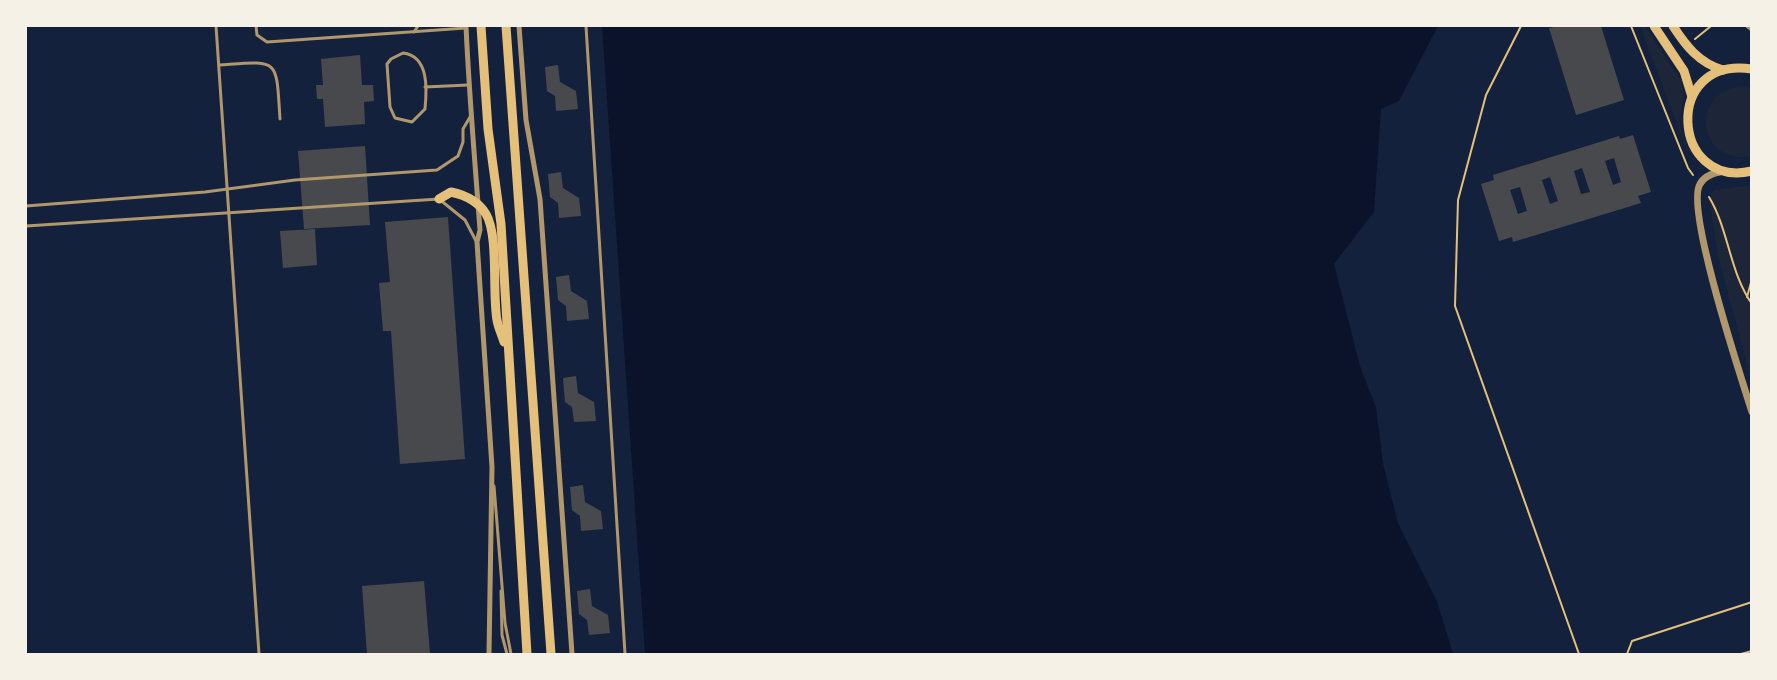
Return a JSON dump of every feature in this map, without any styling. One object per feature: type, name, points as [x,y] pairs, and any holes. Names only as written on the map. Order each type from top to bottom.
[{"type":"main road","points":[[481,26],[488,129],[501,224],[527,654]]},
{"type":"main road","points":[[506,26],[551,654]]},
{"type":"main road","points":[[1654,26],[1684,71],[1692,97]]},
{"type":"main road","points":[[1673,26],[1686,45],[1704,63],[1723,70],[1752,69]]},
{"type":"main road","points":[[1723,70],[1705,80],[1692,97],[1686,117],[1689,137],[1707,162],[1725,171],[1752,171]]},
{"type":"main road","points":[[439,199],[451,192],[471,199],[486,214],[490,225],[497,320],[508,358]]},
{"type":"street","points":[[519,26],[526,120],[540,199],[572,654]]},
{"type":"street","points":[[1748,26],[1752,29]]},
{"type":"street","points":[[466,27],[470,117],[474,133],[480,230],[477,242],[492,467],[489,654]]},
{"type":"street","points":[[1725,171],[1710,174],[1700,183],[1697,191],[1699,228],[1752,412]]},
{"type":"lane","points":[[216,26],[259,654]]},
{"type":"lane","points":[[256,26],[257,35],[267,42],[466,27]]},
{"type":"lane","points":[[414,32],[418,26]]},
{"type":"lane","points":[[586,26],[625,654]]},
{"type":"lane","points":[[403,53],[415,57],[423,68],[424,87],[425,110],[423,115],[412,122],[395,118],[390,106],[387,64],[391,59],[403,53]]},
{"type":"lane","points":[[218,65],[264,62],[274,67],[278,76],[280,119]]},
{"type":"lane","points":[[424,87],[468,85]]},
{"type":"lane","points":[[26,206],[226,189],[294,180],[437,170],[458,156],[463,142],[463,129],[470,117]]},
{"type":"lane","points":[[26,226],[439,199],[465,220],[477,242]]},
{"type":"lane","points":[[492,467],[509,654]]},
{"type":"path","points":[[1521,26],[1486,95],[1458,200],[1455,306],[1579,654]]},
{"type":"path","points":[[1631,26],[1688,168],[1715,207],[1731,263],[1752,304]]},
{"type":"path","points":[[1686,45],[1711,26]]},
{"type":"path","points":[[1752,262],[1752,271]]},
{"type":"path","points":[[1747,297],[1752,279]]},
{"type":"path","points":[[1627,654],[1632,641],[1752,602]]},
{"type":"path","points":[[1741,654],[1752,651]]},
{"type":"shaded area","points":[[602,26],[1438,26],[1399,101],[1381,109],[1374,212],[1334,264],[1360,366],[1376,407],[1383,463],[1398,523],[1437,601],[1453,654],[645,654]]},
{"type":"shaded area","points":[[1640,26],[1645,26],[1682,82],[1684,96],[1679,123],[1693,166]]},
{"type":"shaded area","points":[[1740,86],[1752,88],[1751,156],[1734,156],[1720,151],[1711,141],[1706,128],[1707,115],[1712,102],[1723,92]]},
{"type":"shaded area","points":[[1751,186],[1751,378],[1718,256],[1709,199],[1714,190]]},
{"type":"building","points":[[1601,26],[1624,100],[1576,115],[1549,28]]},
{"type":"building","points":[[360,55],[362,85],[373,85],[374,101],[364,102],[365,124],[325,127],[323,99],[317,99],[316,85],[323,85],[321,59]]},
{"type":"building","points":[[558,65],[560,82],[576,91],[578,109],[556,111],[555,96],[547,91],[545,67]]},
{"type":"building","points":[[1633,135],[1651,192],[1638,196],[1641,203],[1513,242],[1512,237],[1499,241],[1481,184],[1494,180],[1493,175],[1619,136],[1620,139]],"holes":[[[1614,158],[1621,182],[1613,185],[1605,161]],[[1582,168],[1590,192],[1581,194],[1574,171]],[[1550,177],[1558,201],[1550,204],[1542,180]],[[1520,187],[1527,211],[1518,214],[1510,190]]]},
{"type":"building","points":[[365,146],[370,225],[304,229],[298,151]]},
{"type":"building","points":[[561,172],[563,188],[579,198],[581,216],[559,218],[558,203],[550,197],[548,174]]},
{"type":"building","points":[[448,217],[465,459],[400,464],[391,331],[383,331],[379,283],[390,282],[385,222]]},
{"type":"building","points":[[315,229],[317,265],[283,268],[280,231]]},
{"type":"building","points":[[569,275],[571,291],[587,301],[589,319],[567,321],[566,306],[558,300],[556,277]]},
{"type":"building","points":[[576,376],[578,393],[594,402],[596,421],[574,422],[572,407],[565,402],[563,378]]},
{"type":"building","points":[[583,485],[585,502],[601,511],[603,529],[581,531],[580,516],[572,510],[570,487]]},
{"type":"building","points":[[424,581],[430,654],[367,654],[362,586]]},
{"type":"building","points":[[590,589],[592,606],[608,615],[610,633],[589,635],[587,620],[579,614],[577,591]]}]
